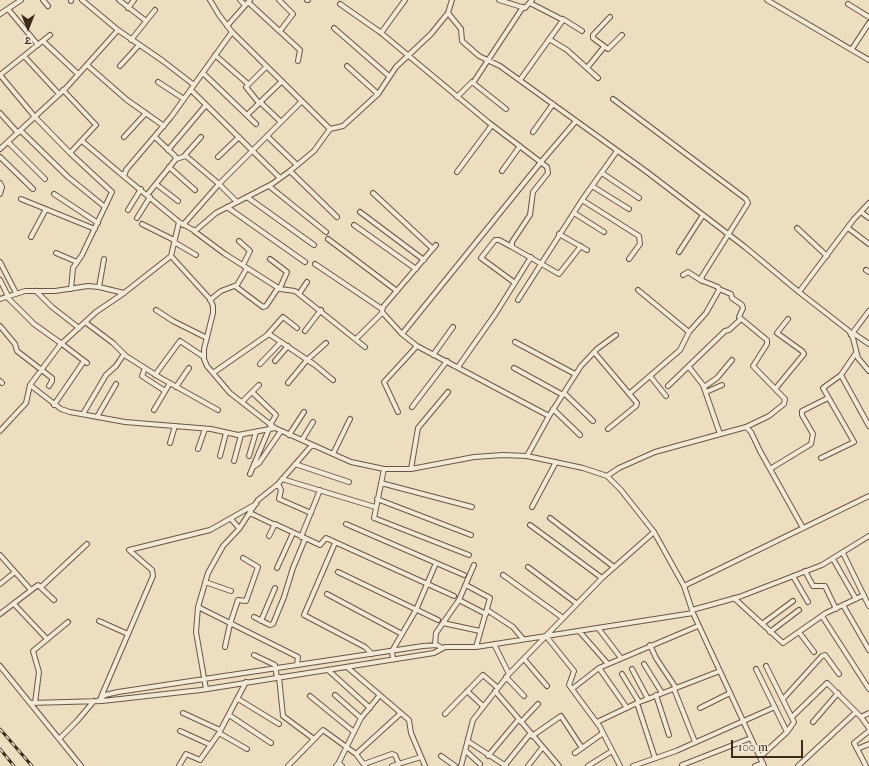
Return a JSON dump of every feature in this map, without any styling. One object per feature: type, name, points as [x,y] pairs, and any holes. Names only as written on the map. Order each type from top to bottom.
[{"type":"street","points":[[1,13],[15,2],[21,0]]},
{"type":"street","points":[[43,0],[48,6]]},
{"type":"street","points":[[82,0],[131,40],[194,85]]},
{"type":"street","points":[[119,0],[146,21]]},
{"type":"street","points":[[128,8],[134,0]]},
{"type":"street","points":[[210,0],[232,32],[301,102],[330,129]]},
{"type":"street","points":[[240,0],[248,2],[300,50],[298,61]]},
{"type":"street","points":[[279,0],[293,14],[280,31]]},
{"type":"street","points":[[381,33],[405,0]]},
{"type":"street","points":[[194,231],[216,213],[268,186],[314,152],[330,129],[343,126],[378,94],[389,76],[431,34],[448,13],[452,0]]},
{"type":"street","points":[[499,0],[523,7]]},
{"type":"street","points":[[767,0],[869,60]]},
{"type":"street","points":[[457,97],[471,83],[473,83],[489,61],[523,7],[526,7],[531,1],[582,31]]},
{"type":"street","points":[[227,26],[248,2]]},
{"type":"street","points":[[340,4],[381,33],[457,97],[547,166],[548,173],[534,190],[531,213],[512,242],[512,247]]},
{"type":"street","points":[[848,4],[869,16]]},
{"type":"street","points":[[8,9],[38,45]]},
{"type":"street","points":[[131,40],[155,10]]},
{"type":"street","points":[[448,13],[461,29],[462,42],[481,58],[500,66],[618,151],[729,234],[852,334],[869,344]]},
{"type":"street","points":[[610,17],[593,36],[604,47],[610,49],[622,35]]},
{"type":"street","points":[[520,80],[563,19]]},
{"type":"street","points":[[852,49],[869,23]]},
{"type":"street","points":[[334,28],[389,76]]},
{"type":"street","points":[[1,147],[36,118],[118,30]]},
{"type":"street","points":[[121,174],[125,174],[126,170],[164,126],[232,32]]},
{"type":"street","points":[[50,35],[0,75],[36,118],[70,154],[112,190],[95,229],[73,268],[71,289]]},
{"type":"street","points":[[549,39],[566,50],[598,78]]},
{"type":"street","points":[[43,41],[78,74]]},
{"type":"street","points":[[120,66],[139,45]]},
{"type":"street","points":[[587,68],[604,47]]},
{"type":"street","points":[[215,55],[248,84]]},
{"type":"street","points":[[24,56],[59,94]]},
{"type":"street","points":[[87,65],[124,97],[164,126]]},
{"type":"street","points":[[347,66],[378,94]]},
{"type":"street","points":[[266,67],[248,84],[246,89],[281,122]]},
{"type":"street","points":[[203,73],[256,124]]},
{"type":"street","points":[[158,82],[184,99]]},
{"type":"street","points":[[247,115],[281,82]]},
{"type":"street","points":[[473,83],[506,109]]},
{"type":"street","points":[[63,90],[96,124],[95,127],[70,154]]},
{"type":"street","points":[[191,90],[280,178]]},
{"type":"street","points":[[613,99],[746,199],[748,205],[702,276],[702,281]]},
{"type":"street","points":[[0,431],[27,401],[27,391],[30,385],[62,344],[96,312],[124,293],[170,256],[181,223],[301,102]]},
{"type":"street","points":[[533,132],[553,104]]},
{"type":"street","points":[[168,150],[206,105]]},
{"type":"street","points":[[0,113],[68,177],[105,207]]},
{"type":"street","points":[[124,137],[146,113]]},
{"type":"street","points":[[402,334],[576,121]]},
{"type":"street","points":[[457,172],[492,125]]},
{"type":"street","points":[[267,136],[297,165]]},
{"type":"street","points":[[155,137],[175,156],[176,159]]},
{"type":"street","points":[[137,218],[156,184],[176,159],[185,155],[201,137]]},
{"type":"street","points":[[218,157],[239,137]]},
{"type":"street","points":[[82,141],[181,223],[227,255],[279,288],[291,289],[321,310],[365,347]]},
{"type":"street","points":[[8,142],[45,179]]},
{"type":"street","points":[[502,171],[520,146]]},
{"type":"street","points":[[518,300],[559,234],[618,151]]},
{"type":"street","points":[[185,155],[220,184],[237,202]]},
{"type":"street","points":[[0,157],[33,189]]},
{"type":"street","points":[[169,168],[195,190]]},
{"type":"street","points":[[290,171],[337,217]]},
{"type":"street","points":[[602,173],[639,198]]},
{"type":"street","points":[[0,184],[2,187],[0,194]]},
{"type":"street","points":[[156,184],[178,201]]},
{"type":"street","points":[[268,186],[326,232]]},
{"type":"street","points":[[592,186],[629,209]]},
{"type":"street","points":[[128,210],[141,189]]},
{"type":"street","points":[[373,193],[433,250]]},
{"type":"street","points":[[54,194],[98,222]]},
{"type":"street","points":[[247,197],[314,245]]},
{"type":"street","points":[[21,199],[95,229]]},
{"type":"street","points":[[582,200],[640,236],[640,244],[629,259]]},
{"type":"street","points":[[799,292],[869,203]]},
{"type":"street","points":[[227,207],[305,262]]},
{"type":"street","points":[[31,237],[46,209]]},
{"type":"street","points":[[360,212],[424,260]]},
{"type":"street","points":[[861,212],[869,218]]},
{"type":"street","points":[[574,213],[604,232]]},
{"type":"street","points":[[679,252],[703,215]]},
{"type":"street","points":[[142,224],[196,255]]},
{"type":"street","points":[[354,225],[416,269]]},
{"type":"street","points":[[797,228],[828,256]]},
{"type":"street","points":[[848,228],[869,244]]},
{"type":"street","points":[[559,234],[587,250]]},
{"type":"street","points":[[328,240],[397,291]]},
{"type":"street","points":[[515,283],[481,258],[495,240],[499,240],[559,274],[581,246]]},
{"type":"street","points":[[239,241],[250,251],[243,265]]},
{"type":"street","points":[[356,339],[382,311],[436,245]]},
{"type":"street","points":[[56,253],[77,262]]},
{"type":"street","points":[[170,256],[210,300],[213,313],[204,357],[206,366],[230,393],[269,427]]},
{"type":"street","points":[[458,367],[482,335],[531,257]]},
{"type":"street","points":[[99,287],[104,259]]},
{"type":"street","points":[[235,286],[263,307],[266,306],[288,272],[270,259]]},
{"type":"street","points":[[0,262],[16,293]]},
{"type":"street","points":[[315,264],[382,311],[402,334],[417,346],[549,416]]},
{"type":"street","points":[[210,300],[223,291],[235,286],[247,268]]},
{"type":"street","points":[[607,476],[618,468],[641,458],[746,427],[769,416],[784,404],[785,399],[754,366],[767,344],[767,340],[738,316],[743,308],[742,305],[732,298],[731,294],[702,281],[688,272],[683,275]]},
{"type":"street","points":[[0,280],[7,296],[34,324],[85,362],[54,405]]},
{"type":"street","points":[[298,294],[307,282]]},
{"type":"street","points":[[0,299],[16,293],[99,287],[124,293]]},
{"type":"street","points":[[629,394],[680,350],[689,332],[706,313],[719,289]]},
{"type":"street","points":[[638,290],[689,332]]},
{"type":"street","points":[[36,291],[52,307],[79,328]]},
{"type":"street","points":[[156,310],[173,321],[207,338]]},
{"type":"street","points":[[306,331],[321,310]]},
{"type":"street","points":[[869,311],[852,334],[856,353],[869,371]]},
{"type":"street","points":[[213,373],[229,363],[267,334],[282,317],[297,328]]},
{"type":"street","points":[[668,386],[725,331],[729,330],[741,319]]},
{"type":"street","points":[[776,388],[804,354],[802,350],[778,333],[788,319]]},
{"type":"street","points":[[85,322],[113,343],[124,354],[155,375],[218,410]]},
{"type":"street","points":[[0,326],[15,344],[17,351],[53,379],[49,386]]},
{"type":"street","points":[[433,355],[453,327]]},
{"type":"street","points":[[267,334],[271,334],[333,380]]},
{"type":"street","points":[[527,456],[553,409],[564,394],[575,374],[594,352],[616,335]]},
{"type":"street","points":[[155,375],[180,341],[204,357]]},
{"type":"street","points":[[260,364],[281,342]]},
{"type":"street","points":[[515,342],[575,374]]},
{"type":"street","points":[[288,383],[307,360],[326,343]]},
{"type":"street","points":[[275,361],[288,346]]},
{"type":"street","points":[[398,412],[384,382],[417,346]]},
{"type":"street","points":[[594,352],[637,403],[636,406],[608,429]]},
{"type":"street","points":[[821,458],[854,442],[823,387],[841,375],[856,353]]},
{"type":"street","points":[[83,414],[106,375],[116,366],[124,354]]},
{"type":"street","points":[[705,389],[717,378],[732,360]]},
{"type":"street","points":[[412,407],[447,361]]},
{"type":"street","points":[[688,367],[705,389],[720,434]]},
{"type":"street","points":[[145,368],[142,376],[165,391]]},
{"type":"street","points":[[176,387],[189,368]]},
{"type":"street","points":[[514,368],[564,394],[593,421]]},
{"type":"street","points":[[841,375],[869,426]]},
{"type":"street","points":[[650,376],[666,396]]},
{"type":"street","points":[[154,410],[170,383]]},
{"type":"street","points":[[97,417],[116,384]]},
{"type":"street","points":[[30,385],[54,405],[70,412],[129,423],[205,429],[241,435],[256,432],[269,427],[275,428],[351,462],[384,469],[411,468],[468,458],[503,455],[527,456],[556,462],[607,476],[622,490],[654,532],[684,586],[698,626],[764,765],[755,766]]},
{"type":"street","points":[[242,402],[259,385]]},
{"type":"street","points":[[705,389],[722,385]]},
{"type":"street","points":[[250,474],[269,427],[276,415],[252,392]]},
{"type":"street","points":[[411,468],[417,430],[448,392]]},
{"type":"street","points":[[770,469],[811,444],[813,434],[802,415],[802,411],[828,398]]},
{"type":"street","points":[[553,409],[580,434]]},
{"type":"street","points":[[289,434],[304,412]]},
{"type":"street","points":[[333,454],[350,419]]},
{"type":"street","points":[[302,440],[313,422]]},
{"type":"street","points":[[170,443],[175,426]]},
{"type":"street","points":[[746,427],[752,432],[770,469],[803,528]]},
{"type":"street","points":[[198,449],[205,429]]},
{"type":"street","points":[[253,467],[259,463],[281,431]]},
{"type":"street","points":[[249,456],[256,432]]},
{"type":"street","points":[[220,456],[226,433]]},
{"type":"street","points":[[234,461],[241,435]]},
{"type":"street","points":[[59,739],[98,699],[128,634],[153,573],[130,552],[130,548],[162,543],[218,527],[256,504],[278,484],[312,445]]},
{"type":"street","points":[[532,507],[556,462]]},
{"type":"street","points":[[296,464],[349,482]]},
{"type":"street","points":[[384,469],[377,500],[375,518],[469,555]]},
{"type":"street","points":[[282,478],[376,508]]},
{"type":"street","points":[[381,483],[472,507]]},
{"type":"street","points":[[278,484],[281,490],[279,499],[311,513]]},
{"type":"street","points":[[254,617],[270,625],[272,624],[284,597],[320,490]]},
{"type":"street","points":[[684,586],[869,496]]},
{"type":"street","points":[[377,500],[471,535]]},
{"type":"street","points":[[206,689],[196,638],[198,608],[205,582],[208,573],[223,546],[239,528],[256,504]]},
{"type":"street","points":[[250,513],[321,545],[325,538],[335,542],[454,596]]},
{"type":"street","points":[[231,518],[239,528]]},
{"type":"street","points":[[550,518],[614,567]]},
{"type":"street","points":[[268,536],[273,524]]},
{"type":"street","points":[[346,524],[464,575]]},
{"type":"street","points":[[530,525],[602,578]]},
{"type":"street","points":[[461,766],[469,742],[473,720],[507,675],[524,659],[576,603],[654,532]]},
{"type":"street","points":[[277,568],[293,533]]},
{"type":"street","points":[[30,703],[98,699],[206,689],[434,653],[442,648],[476,647],[598,628],[692,611],[734,598],[805,571],[834,558],[869,536]]},
{"type":"street","points":[[335,542],[304,615],[365,647],[372,654]]},
{"type":"street","points":[[41,587],[87,544]]},
{"type":"street","points":[[843,553],[866,597],[869,606]]},
{"type":"street","points":[[0,555],[31,590]]},
{"type":"street","points":[[225,647],[230,624],[238,600],[246,601],[258,567],[243,558]]},
{"type":"street","points":[[834,558],[856,599]]},
{"type":"street","points":[[393,659],[392,651],[416,610],[436,563]]},
{"type":"street","points":[[434,645],[435,636],[459,600],[474,565]]},
{"type":"street","points":[[528,567],[576,603]]},
{"type":"street","points":[[805,571],[813,586],[825,586],[836,609]]},
{"type":"street","points":[[0,584],[15,572]]},
{"type":"street","points":[[338,572],[438,620]]},
{"type":"street","points":[[503,575],[563,618]]},
{"type":"street","points":[[793,576],[808,602]]},
{"type":"street","points":[[205,582],[231,591]]},
{"type":"street","points":[[0,614],[38,585],[54,600]]},
{"type":"street","points":[[466,585],[490,598],[476,647]]},
{"type":"street","points":[[262,621],[275,588]]},
{"type":"street","points":[[327,594],[402,634]]},
{"type":"street","points":[[734,598],[783,643],[822,616],[856,599],[866,597]]},
{"type":"street","points":[[459,600],[486,612],[513,627],[522,639]]},
{"type":"street","points":[[762,624],[793,601]]},
{"type":"street","points":[[14,604],[47,639]]},
{"type":"street","points":[[843,605],[869,650]]},
{"type":"street","points":[[198,608],[298,657],[298,665]]},
{"type":"street","points":[[770,632],[800,610]]},
{"type":"street","points":[[822,616],[869,689]]},
{"type":"street","points":[[35,703],[39,672],[33,651],[68,622]]},
{"type":"street","points":[[99,622],[128,634]]},
{"type":"street","points":[[443,623],[480,631]]},
{"type":"street","points":[[572,689],[599,668],[650,645],[698,626]]},
{"type":"street","points":[[598,628],[621,658]]},
{"type":"street","points":[[579,630],[608,664]]},
{"type":"street","points":[[799,632],[814,652]]},
{"type":"street","points":[[546,636],[574,671],[574,675],[569,683],[604,733],[620,766]]},
{"type":"street","points":[[494,644],[507,675],[524,696]]},
{"type":"street","points":[[98,699],[112,693],[392,651],[434,645],[439,645],[442,648]]},
{"type":"street","points":[[650,645],[656,658],[675,688],[695,742]]},
{"type":"street","points":[[783,699],[822,656],[825,655],[839,674]]},
{"type":"street","points":[[254,656],[274,664],[278,677],[282,716],[314,739]]},
{"type":"street","points":[[524,659],[547,686]]},
{"type":"street","points":[[644,664],[662,693]]},
{"type":"street","points":[[0,666],[81,766]]},
{"type":"street","points":[[760,757],[787,732],[794,722],[766,666]]},
{"type":"street","points":[[347,667],[410,721],[411,733],[425,766]]},
{"type":"street","points":[[599,668],[627,708]]},
{"type":"street","points":[[632,669],[648,699]]},
{"type":"street","points":[[756,669],[787,732]]},
{"type":"street","points":[[328,670],[370,708]]},
{"type":"street","points":[[597,722],[662,693],[720,671]]},
{"type":"street","points":[[445,714],[484,674],[531,735],[559,766]]},
{"type":"street","points":[[622,674],[638,703],[655,758]]},
{"type":"street","points":[[179,766],[186,754],[200,760],[220,732],[246,682]]},
{"type":"street","points":[[792,717],[825,683],[829,683],[861,717],[869,730],[855,741],[857,749],[866,766]]},
{"type":"street","points":[[467,691],[483,706]]},
{"type":"street","points":[[700,708],[730,693]]},
{"type":"street","points":[[813,722],[838,694]]},
{"type":"street","points":[[335,695],[361,718]]},
{"type":"street","points":[[338,765],[361,718],[380,695]]},
{"type":"street","points":[[310,696],[354,732]]},
{"type":"street","points":[[656,696],[669,735]]},
{"type":"street","points":[[238,699],[279,724]]},
{"type":"street","points":[[488,756],[538,704]]},
{"type":"street","points":[[633,766],[695,742],[775,707]]},
{"type":"street","points":[[798,766],[856,712]]},
{"type":"street","points":[[356,754],[401,713]]},
{"type":"street","points":[[861,717],[869,713]]},
{"type":"street","points":[[183,714],[220,732],[247,750]]},
{"type":"street","points":[[229,715],[271,743]]},
{"type":"street","points":[[469,742],[488,756],[506,766],[531,735],[561,716],[582,748]]},
{"type":"street","points":[[288,766],[323,730],[356,754],[364,765],[392,754],[395,756],[399,764]]},
{"type":"street","points":[[180,731],[211,745]]},
{"type":"street","points":[[574,753],[604,733]]},
{"type":"street","points":[[682,765],[751,738]]},
{"type":"street","points":[[857,749],[869,744]]},
{"type":"street","points":[[528,766],[542,748]]},
{"type":"street","points":[[588,766],[612,751]]},
{"type":"street","points":[[466,752],[480,764]]},
{"type":"street","points":[[441,756],[454,766]]},
{"type":"street","points":[[392,766],[420,757]]},
{"type":"railway","points":[[0,729],[32,766]]},
{"type":"railway","points":[[0,749],[14,766]]}]
